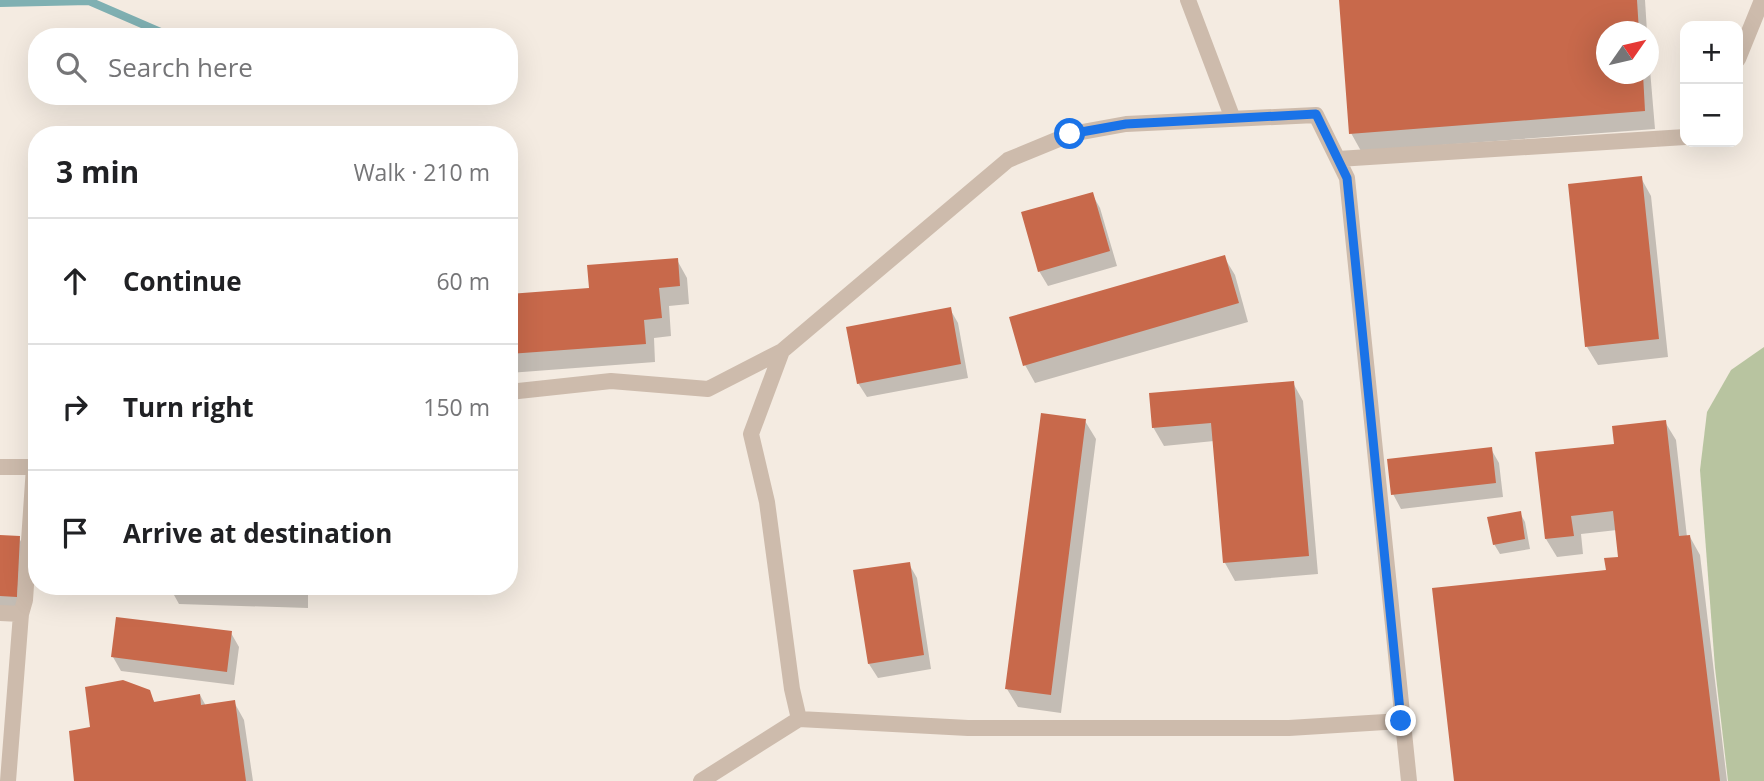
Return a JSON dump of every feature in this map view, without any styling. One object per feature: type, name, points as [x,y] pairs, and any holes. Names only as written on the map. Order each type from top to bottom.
[{"type":"lane","points":[[1188,0],[1233,119]]},
{"type":"lane","points":[[1743,48],[1762,0]]},
{"type":"lane","points":[[518,392],[611,381],[708,389],[782,351],[1009,160],[1070,134],[1126,124],[1316,114],[1347,178],[1409,781]]},
{"type":"lane","points":[[1338,159],[1680,137]]},
{"type":"lane","points":[[782,351],[751,434],[766,502],[792,689],[799,719]]},
{"type":"lane","points":[[0,467],[28,467]]},
{"type":"lane","points":[[8,781],[21,614],[25,600],[28,560]]},
{"type":"lane","points":[[0,613],[21,614]]},
{"type":"lane","points":[[701,781],[799,719],[968,728],[1289,728],[1401,721]]},
{"type":"green space","points":[[1764,347],[1764,781],[1728,781],[1715,668],[1700,470],[1707,412],[1731,370]]},
{"type":"building","points":[[1339,0],[1637,0],[1638,21],[1596,21],[1596,84],[1644,84],[1645,111],[1349,134]]},
{"type":"building","points":[[1642,176],[1659,339],[1585,347],[1568,184]]},
{"type":"building","points":[[1093,192],[1110,251],[1038,272],[1021,212]]},
{"type":"building","points":[[1225,255],[1239,303],[1023,366],[1009,317]]},
{"type":"building","points":[[678,258],[680,286],[659,288],[662,318],[644,320],[646,344],[518,353],[518,293],[589,288],[587,265]]},
{"type":"building","points":[[951,307],[961,364],[857,384],[846,327]]},
{"type":"building","points":[[1294,381],[1309,556],[1223,563],[1211,423],[1152,428],[1149,393]]},
{"type":"building","points":[[1041,413],[1086,419],[1051,695],[1005,689]]},
{"type":"building","points":[[1666,420],[1679,536],[1690,535],[1720,781],[1454,781],[1432,588],[1606,570],[1604,558],[1618,557],[1613,511],[1571,516],[1574,536],[1545,539],[1535,452],[1614,444],[1612,426]]},
{"type":"building","points":[[1492,447],[1496,483],[1391,495],[1387,459]]},
{"type":"building","points":[[1521,511],[1525,539],[1493,545],[1487,517]]},
{"type":"building","points":[[0,535],[20,536],[17,597],[0,596]]},
{"type":"building","points":[[910,562],[924,655],[868,664],[853,570]]},
{"type":"building","points":[[116,617],[232,631],[227,672],[111,657]]},
{"type":"building","points":[[123,680],[150,690],[154,702],[200,694],[201,705],[235,700],[246,781],[74,781],[69,731],[90,727],[85,687]]},
{"type":"waterway","points":[[0,3],[89,1],[151,28]]},
{"type":"route","points":[[1070,134],[1126,124],[1316,114],[1347,178],[1401,721]]}]
